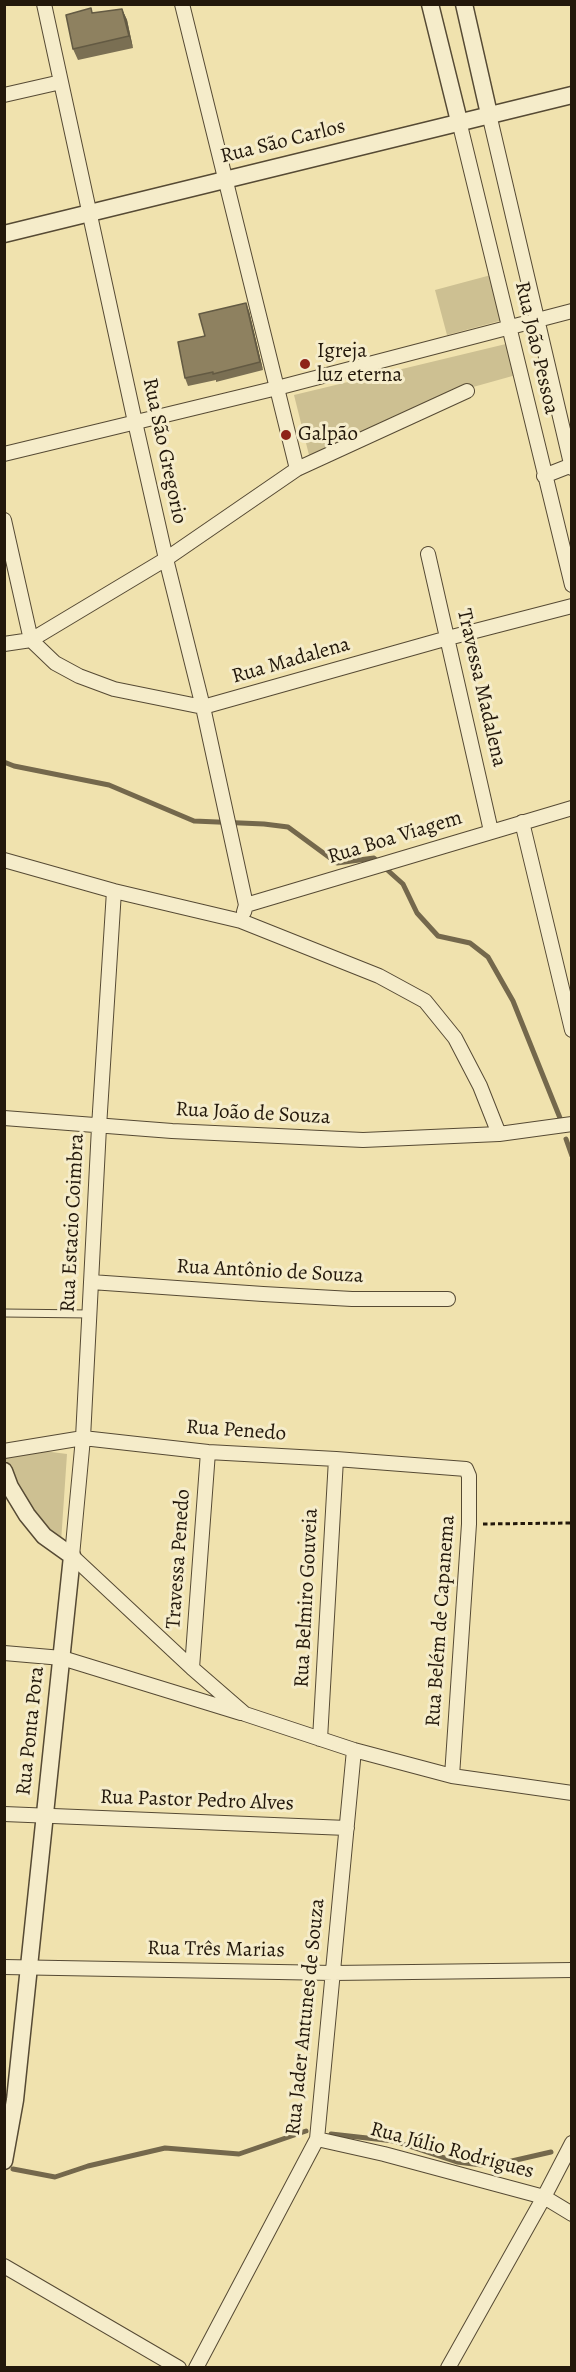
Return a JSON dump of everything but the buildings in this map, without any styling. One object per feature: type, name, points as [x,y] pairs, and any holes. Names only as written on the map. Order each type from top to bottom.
[{"type":"street","name":"Rua São Gregorio","points":[[44,4],[135,422],[203,707],[246,905]]},
{"type":"street","points":[[182,4],[297,469]]},
{"type":"street","points":[[430,4],[459,121]]},
{"type":"street","points":[[464,4],[489,114]]},
{"type":"street","points":[[4,95],[61,82]]},
{"type":"street","name":"Rua São Carlos","points":[[4,234],[572,95]]},
{"type":"street","name":"Rua João Pessoa","points":[[489,114],[571,466]]},
{"type":"street","name":"Rua João Pessoa","points":[[459,121],[572,585]]},
{"type":"street","points":[[4,454],[572,311]]},
{"type":"street","points":[[4,644],[31,640],[166,559],[297,469],[467,391]]},
{"type":"street","points":[[544,476],[571,466]]},
{"type":"street","points":[[4,520],[31,640]]},
{"type":"street","name":"Travessa Madalena","points":[[428,554],[491,831]]},
{"type":"street","name":"Rua Madalena","points":[[31,640],[55,663],[79,676],[114,689],[203,707],[448,638],[572,606]]},
{"type":"street","name":"Rua Boa Viagem","points":[[246,905],[572,808]]},
{"type":"street","points":[[522,822],[572,1030]]},
{"type":"street","points":[[4,860],[114,891],[241,921],[379,976],[424,1001],[455,1038],[480,1086],[499,1134]]},
{"type":"street","name":"Rua Estacio Coimbra","points":[[72,1556],[83,1438],[114,891]]},
{"type":"street","points":[[241,921],[246,905]]},
{"type":"street","name":"Rua João de Souza","points":[[4,1118],[99,1127],[363,1140],[499,1134],[572,1124]]},
{"type":"street","name":"Rua Antônio de Souza","points":[[91,1281],[352,1299],[448,1299]]},
{"type":"street","name":"Rua Penedo","points":[[4,1451],[83,1438],[208,1452],[466,1469]]},
{"type":"street","name":"Travessa Penedo","points":[[192,1668],[208,1452]]},
{"type":"street","name":"Rua Belmiro Gouveia","points":[[320,1739],[336,1459]]},
{"type":"street","name":"Rua Belém de Capanema","points":[[452,1776],[470,1524],[469,1476],[466,1469]]},
{"type":"street","points":[[4,1471],[10,1487],[27,1515],[44,1536],[72,1556],[245,1714]]},
{"type":"street","name":"Rua Ponta Pora","points":[[4,2161],[15,2100],[72,1556]]},
{"type":"street","points":[[4,1653],[62,1658],[354,1750],[452,1776],[572,1793]]},
{"type":"street","name":"Rua Jader Antunes de Souza","points":[[196,2367],[317,2139],[354,1750]]},
{"type":"street","name":"Rua Pastor Pedro Alves","points":[[4,1814],[347,1828]]},
{"type":"street","name":"Rua Três Marias","points":[[4,1967],[333,1973],[572,1970]]},
{"type":"street","name":"Rua Júlio Rodrigues","points":[[317,2139],[384,2154],[544,2197],[572,2214]]},
{"type":"street","points":[[448,2367],[572,2143]]},
{"type":"street","points":[[4,2266],[179,2367]]},
{"type":"lane","points":[[4,1313],[90,1314]]},
{"type":"path","points":[[470,1524],[572,1523]]},
{"type":"shaded area","points":[[491,275],[503,320],[447,335],[435,290]]},
{"type":"shaded area","points":[[510,343],[516,375],[466,389],[310,459],[294,395]]},
{"type":"shaded area","points":[[5,1446],[67,1454],[61,1542],[32,1517],[5,1458]]},
{"type":"waterway","points":[[4,762],[109,785],[194,821],[288,827],[337,863],[374,858],[403,884],[417,913],[438,936],[470,943],[488,957],[513,1001],[560,1118]]},
{"type":"waterway","points":[[566,1139],[572,1156]]},
{"type":"waterway","points":[[13,2169],[55,2177],[88,2166],[165,2148],[239,2154],[306,2131]]},
{"type":"waterway","points":[[331,2134],[394,2141],[457,2162],[490,2166],[551,2152]]},
{"type":"place","name":"Igreja luz eterna","points":[[305,364]]},
{"type":"place","name":"Galpão","points":[[286,435]]}]
